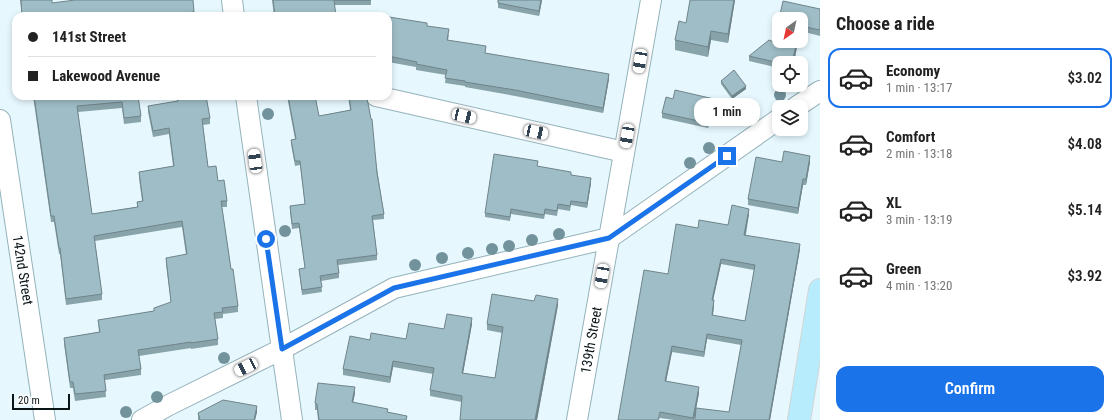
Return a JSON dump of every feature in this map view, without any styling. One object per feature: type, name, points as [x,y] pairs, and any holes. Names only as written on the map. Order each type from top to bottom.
[{"type":"main road","points":[[799,420],[820,290]]},
{"type":"street","points":[[232,0],[234,12]]},
{"type":"street","name":"139th Street","points":[[577,420],[651,0]]},
{"type":"street","points":[[806,100],[820,91]]},
{"type":"street","points":[[247,100],[292,420]]},
{"type":"street","points":[[392,100],[624,152]]},
{"type":"street","name":"142nd Street","points":[[0,120],[45,420]]},
{"type":"street","points":[[142,420],[169,413],[394,288],[609,238],[772,124]]},
{"type":"building","points":[[21,0],[52,0],[52,3],[75,0],[193,0],[194,12],[22,12]]},
{"type":"building","points":[[273,0],[334,0],[336,12],[274,12]]},
{"type":"building","points":[[498,0],[541,0],[539,11],[498,3]]},
{"type":"building","points":[[690,0],[734,0],[728,34],[711,31],[708,47],[675,40],[679,21],[686,23]]},
{"type":"building","points":[[783,1],[820,9],[820,30],[808,27],[808,12],[781,12]]},
{"type":"building","points":[[392,17],[427,23],[427,26],[449,29],[447,40],[486,46],[485,53],[609,74],[603,108],[515,90],[445,78],[447,70],[416,64],[417,62],[392,57]]},
{"type":"building","points":[[769,40],[772,41],[772,48],[795,48],[794,56],[772,56],[772,61],[749,56]]},
{"type":"building","points":[[734,70],[746,86],[732,96],[721,81]]},
{"type":"building","points":[[675,90],[714,99],[708,123],[662,113],[666,97],[673,99]]},
{"type":"building","points":[[35,100],[139,100],[141,116],[124,118],[122,102],[77,106],[92,214],[138,207],[137,202],[143,201],[139,172],[174,166],[169,128],[153,131],[148,106],[178,100],[207,100],[210,118],[202,119],[208,167],[216,166],[218,181],[224,180],[227,201],[221,201],[238,306],[222,308],[223,312],[214,313],[218,339],[138,350],[141,369],[104,375],[106,391],[75,394],[73,382],[70,382],[64,338],[100,332],[98,320],[154,311],[154,308],[171,302],[166,258],[187,254],[182,221],[94,236],[102,294],[66,299],[60,248],[54,216],[51,216]]},
{"type":"building","points":[[289,100],[316,100],[319,116],[351,110],[350,100],[367,100],[372,119],[377,173],[384,214],[372,216],[377,255],[337,260],[339,273],[320,276],[322,287],[302,290],[299,269],[305,268],[299,223],[292,224],[290,206],[305,204],[300,161],[295,161],[291,140],[296,139]]},
{"type":"building","points":[[784,151],[810,156],[806,179],[803,179],[798,208],[748,199],[756,157],[782,162]]},
{"type":"building","points":[[494,154],[538,161],[537,166],[571,172],[571,175],[591,178],[587,203],[571,201],[570,206],[558,204],[557,211],[545,209],[544,215],[511,209],[510,217],[485,213]]},
{"type":"building","points":[[732,205],[749,209],[744,235],[800,244],[769,420],[695,420],[696,408],[729,412],[742,340],[707,334],[704,352],[672,346],[665,381],[699,387],[693,418],[660,412],[658,420],[618,420],[644,270],[668,274],[676,224],[698,228],[699,220],[728,225]],"holes":[[[721,259],[755,265],[745,321],[712,315],[714,300],[712,300]]]},
{"type":"building","points":[[492,294],[534,301],[536,295],[558,299],[535,420],[460,420],[462,396],[430,390],[434,368],[393,361],[390,377],[343,369],[350,336],[370,340],[371,333],[406,339],[409,323],[444,329],[447,314],[472,318],[462,373],[495,378],[503,327],[487,324]]},
{"type":"building","points":[[318,383],[355,387],[352,402],[388,409],[387,412],[407,416],[406,420],[319,420],[317,404],[315,403]]},
{"type":"building","points":[[223,400],[257,406],[254,420],[200,420],[198,413]]},
{"type":"route","points":[[266,239],[282,349],[394,288],[609,238],[727,156]]}]
